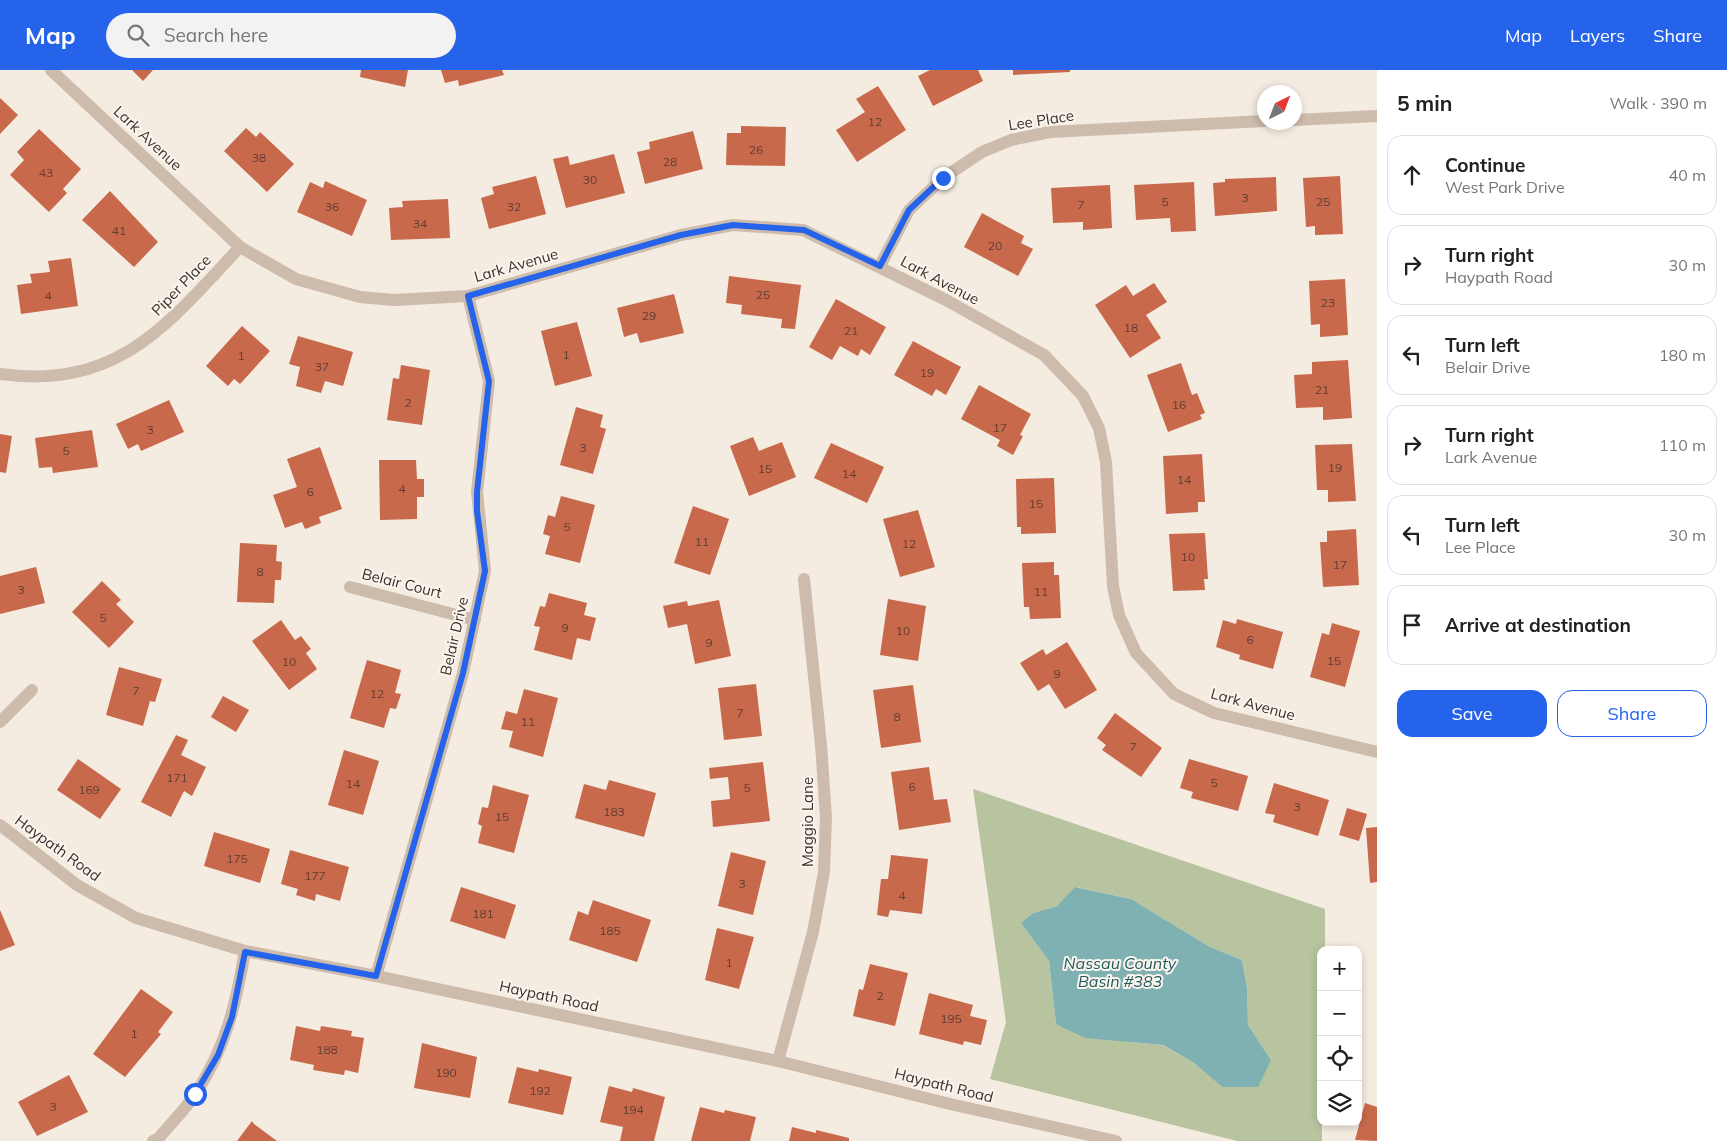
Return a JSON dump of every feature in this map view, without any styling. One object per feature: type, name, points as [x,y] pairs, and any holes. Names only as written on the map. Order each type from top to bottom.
[{"type":"street","name":"Lark Avenue","points":[[51,70],[240,247],[296,279],[360,297],[394,300],[468,296],[681,235],[733,225],[804,230],[880,266],[946,300],[1044,355],[1083,396],[1098,428],[1106,462],[1113,586],[1119,615],[1136,653],[1174,694],[1214,713],[1377,752]]},
{"type":"street","points":[[1302,120],[1377,116]]},
{"type":"street","name":"Lee Place","points":[[880,266],[909,210],[943,178],[982,152],[1011,140],[1069,131],[1257,121]]},
{"type":"street","name":"Piper Place","points":[[0,374],[17,376],[74,373],[103,364],[129,352],[171,321],[240,247]]},
{"type":"street","name":"Belair Drive","points":[[376,976],[463,673],[485,571],[477,511],[477,492],[489,381],[468,296]]},
{"type":"street","name":"Maggio Lane","points":[[778,1060],[813,932],[824,872],[826,817],[804,579]]},
{"type":"street","name":"Belair Court","points":[[350,587],[475,620]]},
{"type":"street","points":[[0,722],[32,690]]},
{"type":"street","name":"Haypath Road","points":[[0,825],[77,885],[136,918],[245,952],[376,976],[778,1060],[950,1104],[1116,1141]]},
{"type":"street","points":[[153,1141],[159,1138],[195,1094],[218,1055],[232,1017],[245,952]]},
{"type":"green space","points":[[973,789],[1325,909],[1325,946],[1317,946],[1317,1126],[1322,1126],[1322,1141],[1237,1141],[990,1079],[1006,1022]],"holes":[[[1076,887],[1131,899],[1210,947],[1242,960],[1247,988],[1248,1025],[1271,1060],[1222,1087],[1194,1063],[1162,1045],[1130,1042],[1056,1024],[1049,961],[1021,923],[1033,913],[1057,906]]]},
{"type":"water","name":"Nassau County Basin #383","points":[[1075,887],[1131,899],[1210,947],[1242,960],[1247,988],[1248,1025],[1271,1060],[1258,1087],[1222,1087],[1194,1063],[1163,1045],[1085,1038],[1056,1024],[1049,961],[1021,923],[1033,913],[1057,906]]},
{"type":"building","points":[[132,70],[153,70],[143,81]]},
{"type":"building","points":[[361,70],[408,70],[405,87],[360,77]]},
{"type":"building","points":[[441,70],[502,70],[504,75],[459,86],[458,80],[445,83]]},
{"type":"building","points":[[930,70],[978,70],[983,81],[933,106],[918,76]]},
{"type":"building","points":[[1013,70],[1070,70],[1070,72],[1013,75]]},
{"type":"building","points":[[878,86],[906,130],[857,162],[836,130],[865,112],[856,99]]},
{"type":"building","points":[[0,98],[18,115],[0,134]]},
{"type":"building","points":[[741,126],[786,127],[785,166],[726,165],[727,133],[741,133]]},
{"type":"building","points":[[246,128],[256,137],[260,132],[294,164],[267,192],[224,151]]},
{"type":"building","points":[[39,129],[81,169],[63,189],[67,193],[49,212],[10,175],[24,160],[17,152]]},
{"type":"building","points":[[693,131],[703,169],[645,184],[637,152],[650,149],[649,142]]},
{"type":"building","points":[[614,154],[625,193],[566,208],[553,159],[568,156],[570,165]]},
{"type":"building","points":[[536,176],[546,214],[489,229],[481,198],[494,194],[492,187]]},
{"type":"building","points":[[1340,176],[1343,234],[1315,235],[1315,226],[1306,227],[1303,178]]},
{"type":"building","points":[[1276,177],[1277,211],[1215,216],[1213,183],[1225,182],[1225,179]]},
{"type":"building","points":[[325,181],[367,200],[352,236],[297,212],[310,182],[323,188]]},
{"type":"building","points":[[1194,182],[1196,231],[1171,232],[1170,218],[1136,220],[1134,185]]},
{"type":"building","points":[[1110,185],[1112,228],[1083,230],[1083,222],[1053,223],[1051,188]]},
{"type":"building","points":[[110,191],[158,242],[134,267],[82,220]]},
{"type":"building","points":[[448,199],[450,238],[391,240],[389,208],[403,207],[402,201]]},
{"type":"building","points":[[982,213],[1024,236],[1021,243],[1033,249],[1018,276],[964,247]]},
{"type":"building","points":[[71,258],[78,306],[21,314],[17,285],[32,283],[30,274],[50,272],[48,261]]},
{"type":"building","points":[[729,276],[801,285],[795,329],[781,328],[782,319],[741,314],[742,305],[726,303]]},
{"type":"building","points":[[1345,279],[1348,335],[1320,337],[1320,324],[1311,325],[1309,281]]},
{"type":"building","points":[[1154,283],[1167,302],[1146,315],[1161,338],[1130,358],[1095,305],[1126,285],[1133,296]]},
{"type":"building","points":[[674,294],[684,333],[640,343],[637,333],[624,337],[617,308]]},
{"type":"building","points":[[836,299],[886,327],[870,355],[861,349],[858,356],[840,346],[832,360],[809,347]]},
{"type":"building","points":[[577,322],[592,376],[555,386],[541,331]]},
{"type":"building","points":[[242,326],[270,351],[240,384],[234,379],[228,386],[206,366]]},
{"type":"building","points":[[298,336],[353,352],[343,386],[325,381],[321,393],[296,386],[300,367],[289,364]]},
{"type":"building","points":[[913,341],[961,367],[946,395],[936,389],[932,396],[894,375]]},
{"type":"building","points":[[1348,360],[1352,418],[1323,420],[1323,407],[1296,408],[1294,375],[1312,374],[1312,362]]},
{"type":"building","points":[[1181,363],[1192,395],[1197,393],[1205,413],[1200,415],[1202,419],[1168,432],[1147,375]]},
{"type":"building","points":[[401,365],[430,370],[422,425],[387,420],[393,378],[399,379]]},
{"type":"building","points":[[979,385],[1031,414],[1020,435],[1023,436],[1013,455],[997,446],[1000,440],[961,419]]},
{"type":"building","points":[[169,400],[184,432],[141,451],[138,444],[128,449],[116,424]]},
{"type":"building","points":[[576,407],[603,415],[600,427],[606,429],[593,474],[560,465]]},
{"type":"building","points":[[92,430],[98,467],[53,473],[52,467],[39,468],[35,438]]},
{"type":"building","points":[[0,434],[12,436],[6,473],[0,472]]},
{"type":"building","points":[[753,437],[759,451],[782,442],[796,477],[749,496],[730,446]]},
{"type":"building","points":[[831,443],[884,467],[867,503],[814,478]]},
{"type":"building","points":[[1352,444],[1356,501],[1328,502],[1328,490],[1317,490],[1315,445]]},
{"type":"building","points":[[320,447],[342,509],[319,517],[321,523],[305,529],[302,522],[285,528],[273,495],[297,487],[287,459]]},
{"type":"building","points":[[1202,454],[1205,502],[1198,502],[1198,512],[1166,514],[1163,456]]},
{"type":"building","points":[[379,460],[416,460],[417,479],[424,479],[424,497],[417,497],[417,519],[380,520]]},
{"type":"building","points":[[1054,478],[1056,533],[1021,534],[1021,527],[1017,527],[1016,479]]},
{"type":"building","points":[[561,496],[595,505],[580,563],[545,554],[550,536],[543,534],[548,515],[555,517]]},
{"type":"building","points":[[693,506],[729,519],[710,575],[674,563]]},
{"type":"building","points":[[918,510],[935,567],[900,577],[883,519]]},
{"type":"building","points":[[1356,529],[1359,585],[1323,587],[1320,542],[1327,542],[1327,531]]},
{"type":"building","points":[[1205,533],[1208,579],[1204,579],[1205,590],[1173,591],[1169,534]]},
{"type":"building","points":[[240,543],[277,545],[276,561],[282,562],[281,580],[275,580],[274,603],[237,602]]},
{"type":"building","points":[[1054,562],[1054,575],[1059,575],[1061,618],[1030,619],[1029,607],[1024,607],[1022,563]]},
{"type":"building","points":[[36,567],[45,603],[0,614],[0,576]]},
{"type":"building","points":[[102,581],[121,600],[116,604],[134,622],[109,648],[72,612]]},
{"type":"building","points":[[549,593],[587,603],[584,615],[596,618],[590,641],[577,638],[572,660],[534,650],[540,627],[534,626],[540,606],[545,607]]},
{"type":"building","points":[[888,599],[926,606],[918,661],[880,655]]},
{"type":"building","points":[[719,600],[731,656],[695,664],[687,624],[668,628],[663,606],[687,601],[688,606]]},
{"type":"building","points":[[1237,619],[1283,632],[1273,669],[1239,659],[1240,655],[1216,647],[1223,620],[1236,624]]},
{"type":"building","points":[[281,620],[295,640],[301,636],[311,649],[306,653],[317,669],[289,690],[252,641]]},
{"type":"building","points":[[1332,623],[1360,631],[1345,687],[1310,677],[1322,633],[1329,635]]},
{"type":"building","points":[[1067,642],[1097,690],[1065,709],[1049,684],[1038,691],[1020,663],[1043,649],[1046,655]]},
{"type":"building","points":[[367,660],[401,670],[395,693],[401,694],[396,709],[390,708],[384,728],[350,718]]},
{"type":"building","points":[[119,667],[162,679],[155,702],[150,701],[143,726],[106,715]]},
{"type":"building","points":[[756,684],[762,736],[724,740],[718,688]]},
{"type":"building","points":[[913,685],[921,742],[881,748],[873,690]]},
{"type":"building","points":[[524,689],[558,698],[543,757],[509,747],[513,731],[501,729],[506,711],[517,714]]},
{"type":"building","points":[[223,696],[249,710],[236,732],[211,717]]},
{"type":"building","points":[[1115,713],[1162,748],[1141,777],[1102,750],[1106,745],[1097,738]]},
{"type":"building","points":[[176,735],[188,740],[181,755],[206,767],[192,796],[184,791],[171,817],[141,802]]},
{"type":"building","points":[[344,750],[379,761],[363,815],[328,805]]},
{"type":"building","points":[[78,759],[121,789],[100,819],[57,790]]},
{"type":"building","points":[[1189,759],[1248,776],[1238,811],[1191,798],[1193,792],[1180,788]]},
{"type":"building","points":[[763,762],[770,821],[713,827],[711,801],[730,799],[728,777],[710,779],[709,768]]},
{"type":"building","points":[[929,767],[934,800],[947,799],[951,822],[899,830],[891,772]]},
{"type":"building","points":[[609,780],[656,793],[644,837],[575,818],[584,784],[606,790]]},
{"type":"building","points":[[1274,783],[1329,800],[1318,836],[1273,822],[1275,815],[1265,813]]},
{"type":"building","points":[[493,785],[529,795],[514,853],[478,843],[482,826],[478,824],[482,807],[488,808]]},
{"type":"building","points":[[1347,808],[1367,814],[1359,841],[1339,835]]},
{"type":"building","points":[[1377,827],[1377,882],[1370,883],[1366,828]]},
{"type":"building","points":[[214,832],[270,849],[260,883],[204,866]]},
{"type":"building","points":[[290,850],[349,867],[340,901],[316,894],[315,901],[296,895],[298,889],[281,884]]},
{"type":"building","points":[[731,852],[766,861],[753,915],[718,906]]},
{"type":"building","points":[[891,855],[928,859],[922,914],[890,910],[888,917],[877,915],[881,879],[888,879]]},
{"type":"building","points":[[461,887],[516,905],[505,939],[450,921]]},
{"type":"building","points":[[593,900],[651,920],[637,962],[569,940],[578,911],[588,915]]},
{"type":"building","points":[[0,910],[15,945],[0,951]]},
{"type":"building","points":[[717,928],[754,937],[739,989],[705,980]]},
{"type":"building","points":[[870,964],[908,973],[895,1026],[853,1016],[859,989],[863,990]]},
{"type":"building","points":[[141,989],[173,1012],[158,1032],[161,1034],[125,1077],[93,1054]]},
{"type":"building","points":[[929,993],[973,1005],[970,1016],[987,1020],[981,1045],[964,1041],[963,1045],[919,1034]]},
{"type":"building","points":[[296,1026],[320,1031],[321,1026],[352,1031],[351,1036],[364,1038],[358,1073],[345,1070],[344,1075],[313,1070],[314,1065],[290,1060]]},
{"type":"building","points":[[422,1043],[477,1057],[470,1098],[414,1088]]},
{"type":"building","points":[[517,1067],[538,1072],[539,1069],[572,1077],[563,1115],[508,1103]]},
{"type":"building","points":[[69,1075],[88,1112],[37,1136],[18,1102]]},
{"type":"building","points":[[609,1086],[632,1092],[633,1088],[665,1097],[654,1141],[620,1141],[623,1127],[600,1122]]},
{"type":"building","points":[[1365,1103],[1377,1107],[1377,1141],[1355,1140],[1359,1126],[1362,1126],[1362,1114]]},
{"type":"building","points":[[700,1107],[724,1113],[725,1110],[756,1117],[750,1141],[691,1141]]},
{"type":"building","points":[[252,1121],[254,1124],[277,1141],[237,1141]]},
{"type":"building","points":[[792,1127],[816,1133],[816,1130],[849,1138],[849,1141],[789,1141]]},
{"type":"route","points":[[195,1094],[218,1055],[232,1017],[245,952],[376,976],[463,673],[485,571],[483,544],[477,511],[477,492],[489,381],[468,296],[681,235],[733,225],[763,225],[804,230],[880,266],[909,210],[943,178]]}]
